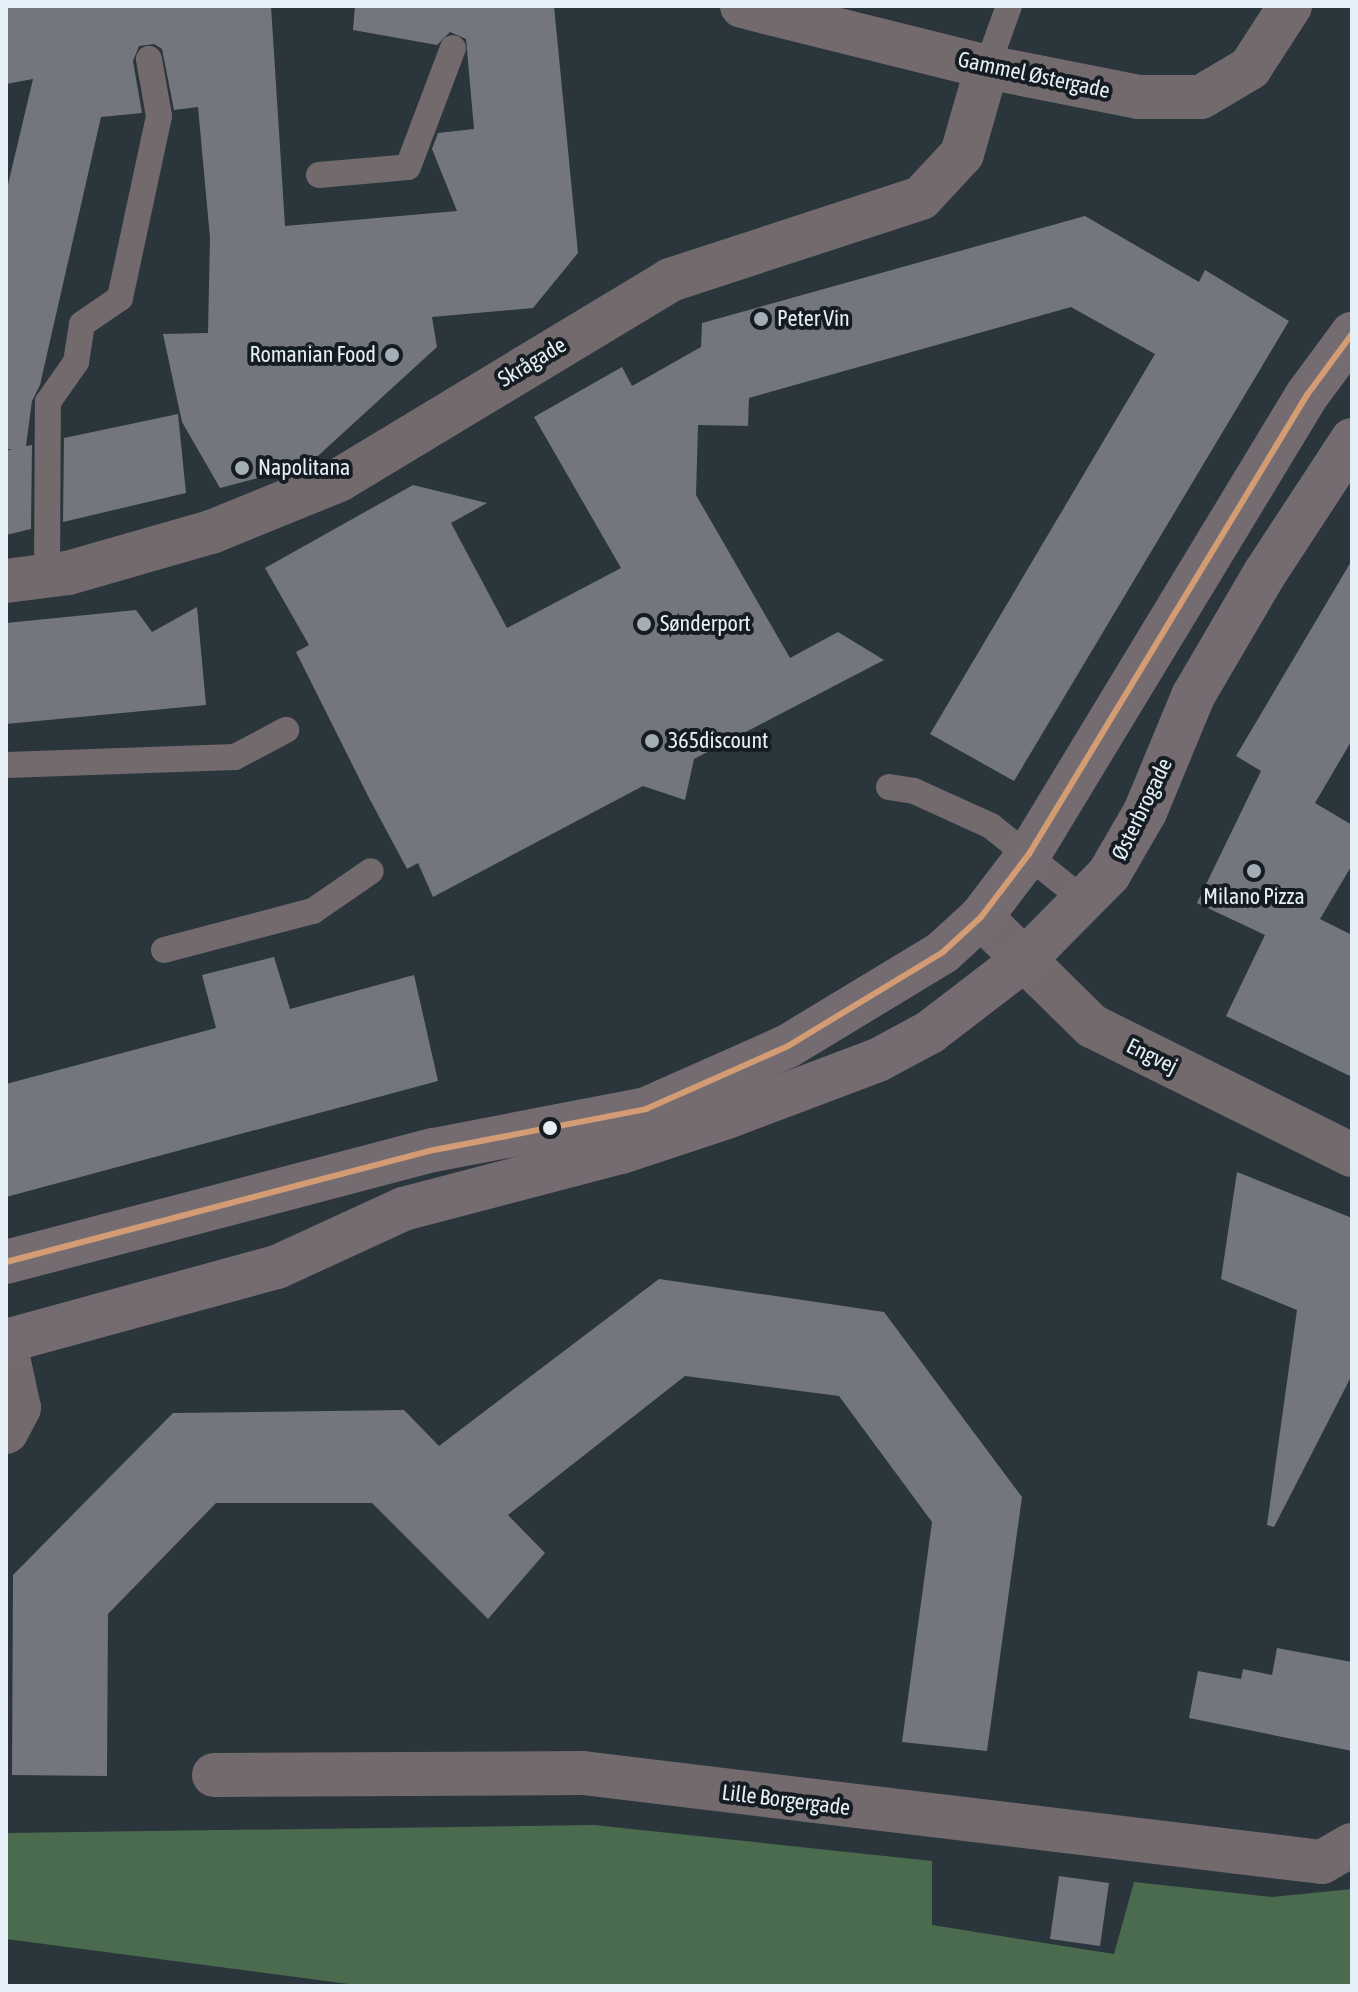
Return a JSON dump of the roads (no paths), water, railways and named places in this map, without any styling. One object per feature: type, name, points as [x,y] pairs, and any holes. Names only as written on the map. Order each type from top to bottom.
[{"type":"main road","points":[[6,1262],[434,1150],[646,1109],[719,1080],[842,1017],[943,952],[981,917],[1029,854],[1299,407],[1352,334]]},
{"type":"main road","name":"Østerbrogade","points":[[6,1341],[277,1267],[403,1209],[621,1152],[727,1117],[878,1060],[930,1032],[1025,959],[1085,901],[1129,843],[1193,696],[1265,573],[1352,440]]},
{"type":"street","name":"Gammel Østergade","points":[[742,6],[987,67],[1138,97],[1201,97],[1250,68],[1290,6]]},
{"type":"street","name":"Skrågade","points":[[26,578],[211,532],[339,480],[670,280],[921,198],[962,154],[987,67]]},
{"type":"street","name":"Engvej","points":[[981,917],[1092,1026],[1352,1155]]},
{"type":"street","points":[[6,1348],[19,1408],[6,1432]]},
{"type":"street","name":"Lille Borgergade","points":[[214,1775],[583,1773],[1322,1862],[1352,1845]]},
{"type":"lane","points":[[987,67],[1009,6]]},
{"type":"lane","points":[[319,175],[408,167],[453,48]]},
{"type":"lane","points":[[26,578],[48,402],[76,362],[82,324],[120,298],[159,116],[149,59]]},
{"type":"lane","points":[[6,765],[235,757],[286,730]]},
{"type":"lane","points":[[889,787],[965,812],[1029,854],[1085,901]]},
{"type":"lane","points":[[164,950],[313,911],[371,871]]},
{"type":"place","name":"Peter Vin","points":[[761,319]]},
{"type":"place","name":"Romanian Food","points":[[392,355]]},
{"type":"place","name":"Napolitana","points":[[242,468]]},
{"type":"place","name":"Sønderport","points":[[644,624]]},
{"type":"place","name":"365discount","points":[[652,741]]},
{"type":"place","name":"Milano Pizza","points":[[1254,871]]}]
